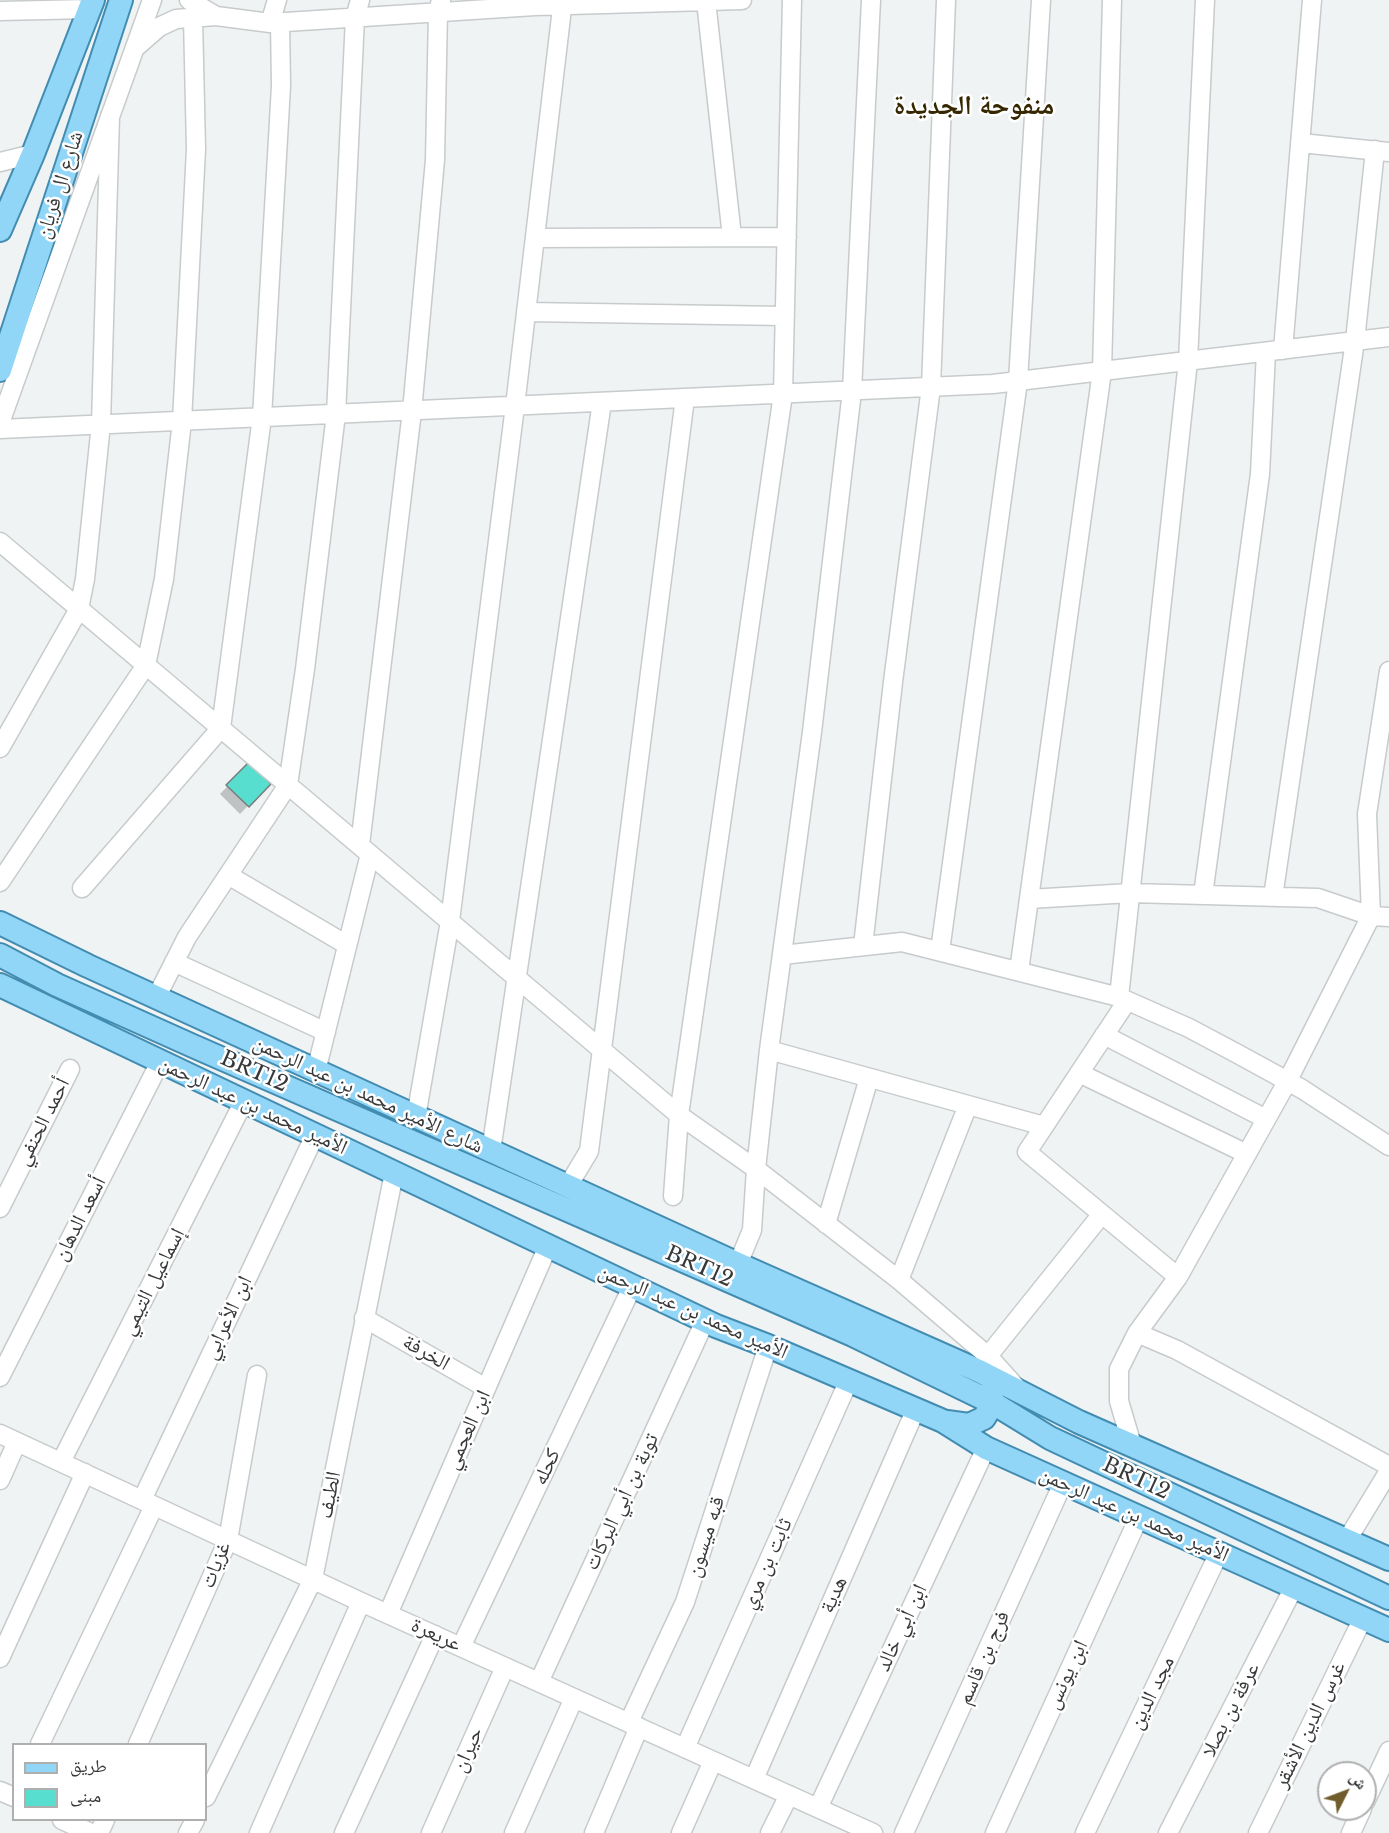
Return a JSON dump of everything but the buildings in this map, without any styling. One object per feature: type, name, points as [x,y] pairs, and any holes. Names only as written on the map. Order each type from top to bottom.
[{"type":"main road","name":"شارع ال فريان","points":[[0,370],[121,0]]},
{"type":"main road","name":"شارع ال فريان","points":[[0,230],[92,5]]},
{"type":"main road","name":"شارع الأمير محمد بن عبد الرحمن","points":[[0,923],[156,998],[738,1264]]},
{"type":"main road","name":"BRT12","points":[[0,955],[57,985],[182,1041],[853,1335],[993,1403],[1050,1438],[1389,1598]]},
{"type":"main road","name":"الأمير محمد بن عبد الرحمن","points":[[0,985],[705,1321],[943,1421],[986,1448],[1389,1630]]},
{"type":"main road","points":[[738,1264],[984,1364],[1019,1390],[1079,1422],[1389,1559]]},
{"type":"main road","points":[[943,1421],[969,1425],[984,1418],[993,1403],[991,1386],[984,1364]]},
{"type":"main road","points":[[1058,1481],[1039,1470],[1030,1458],[1028,1442],[1034,1428],[1040,1422],[1055,1416],[1079,1422]]},
{"type":"street","points":[[0,423],[152,0]]},
{"type":"street","points":[[82,888],[221,728],[262,417],[281,86],[275,23],[277,0]]},
{"type":"street","points":[[135,48],[159,27],[191,9],[216,16],[275,23],[358,9],[742,0]]},
{"type":"street","points":[[673,1196],[679,1115],[783,394],[792,0]]},
{"type":"street","points":[[738,1264],[752,1230],[756,1168],[769,1050],[813,720],[852,391],[871,0]]},
{"type":"street","points":[[862,946],[892,682],[931,387],[946,0]]},
{"type":"street","points":[[940,951],[1018,381],[1041,0]]},
{"type":"street","points":[[1019,971],[1102,371],[1113,0]]},
{"type":"street","points":[[1178,1277],[1027,1152],[1104,1035],[1123,999],[1130,893],[1188,361],[1205,0]]},
{"type":"street","points":[[1203,895],[1260,474],[1301,143],[1312,0]]},
{"type":"street","points":[[706,1],[732,237]]},
{"type":"street","points":[[416,1117],[450,921],[515,406],[562,3]]},
{"type":"street","points":[[0,11],[92,5]]},
{"type":"street","points":[[316,1071],[347,945],[365,850],[412,411],[435,160],[439,6]]},
{"type":"street","points":[[0,882],[146,665],[164,579],[182,421],[196,149],[191,9]]},
{"type":"street","points":[[156,998],[187,937],[288,785],[307,657],[336,414],[358,9]]},
{"type":"street","points":[[0,748],[79,609],[85,579],[101,424],[110,116]]},
{"type":"street","points":[[1273,897],[1382,151],[1301,143]]},
{"type":"street","points":[[0,162],[33,154]]},
{"type":"street","points":[[535,238],[787,237]]},
{"type":"street","points":[[526,312],[785,316]]},
{"type":"street","points":[[0,429],[931,387],[1018,381],[1389,337]]},
{"type":"street","points":[[568,1186],[589,1150],[685,398]]},
{"type":"street","points":[[491,1151],[602,402]]},
{"type":"street","points":[[0,542],[679,1115],[756,1168],[899,1280],[984,1364],[1102,1214]]},
{"type":"street","points":[[1132,1445],[1119,1401],[1119,1369],[1137,1333],[1178,1277],[1380,916],[1367,814],[1389,671]]},
{"type":"street","points":[[228,875],[347,945]]},
{"type":"street","points":[[1029,898],[1130,893],[1318,898],[1380,916]]},
{"type":"street","points":[[0,911],[88,966]]},
{"type":"street","points":[[782,955],[902,942],[1123,999],[1189,1028],[1302,1089],[1389,1146]]},
{"type":"street","points":[[174,963],[326,1032]]},
{"type":"street","points":[[1104,1035],[1266,1119]]},
{"type":"street","points":[[769,1050],[1044,1126]]},
{"type":"street","name":"أسعد الدهان","points":[[0,1377],[160,1062]]},
{"type":"street","name":"أحمد الحنفي","points":[[0,1208],[70,1070]]},
{"type":"street","points":[[1079,1073],[1247,1154]]},
{"type":"street","points":[[826,1224],[869,1078]]},
{"type":"street","name":"إسماعيل التيمي","points":[[61,1462],[244,1101]]},
{"type":"street","points":[[899,1280],[968,1105]]},
{"type":"street","name":"ابن الأعرابي","points":[[40,1743],[315,1135]]},
{"type":"street","name":"الطيف","points":[[207,1795],[313,1580],[394,1173]]},
{"type":"street","name":"ابن العجمي","points":[[388,1614],[548,1246]]},
{"type":"street","name":"كحله","points":[[461,1647],[632,1287]]},
{"type":"street","name":"الخرفة","points":[[364,1318],[486,1388]]},
{"type":"street","name":"توبة بن أبي البركات","points":[[539,1682],[705,1321]]},
{"type":"street","points":[[1137,1333],[1177,1350],[1389,1466]]},
{"type":"street","name":"قبه ميسون","points":[[594,1833],[634,1725],[685,1602],[768,1346]]},
{"type":"street","name":"غزيات","points":[[138,1743],[228,1540],[257,1375]]},
{"type":"street","name":"ثابت بن مري","points":[[685,1748],[849,1380]]},
{"type":"street","name":"هدية","points":[[754,1779],[915,1411]]},
{"type":"street","name":"عريعرة","points":[[0,1434],[361,1602],[818,1808],[846,1827],[873,1833]]},
{"type":"street","points":[[0,1480],[17,1442]]},
{"type":"street","name":"ابن أبي خالد","points":[[818,1808],[986,1448]]},
{"type":"street","points":[[1347,1540],[1389,1471]]},
{"type":"street","points":[[0,1658],[85,1473]]},
{"type":"street","name":"فرج بن قاسم","points":[[904,1833],[1058,1481]]},
{"type":"street","name":"ابن يونس","points":[[995,1833],[1139,1517]]},
{"type":"street","name":"مجد الدين","points":[[1085,1833],[1219,1553]]},
{"type":"street","name":"عرفة بن بصلا","points":[[1168,1833],[1294,1587]]},
{"type":"street","points":[[259,1833],[361,1602]]},
{"type":"street","name":"غرس الدين الأشقر","points":[[1258,1833],[1363,1618]]},
{"type":"street","points":[[344,1833],[435,1635]]},
{"type":"street","name":"حيران","points":[[431,1833],[505,1666]]},
{"type":"street","points":[[514,1833],[574,1698]]},
{"type":"street","points":[[1377,1776],[1389,1751]]},
{"type":"street","points":[[681,1833],[713,1761]]},
{"type":"street","points":[[770,1833],[789,1795]]},
{"type":"street","points":[[64,1821],[91,1833]]},
{"type":"district","name":"منفوحة الجديدة","points":[[974,106]]}]
